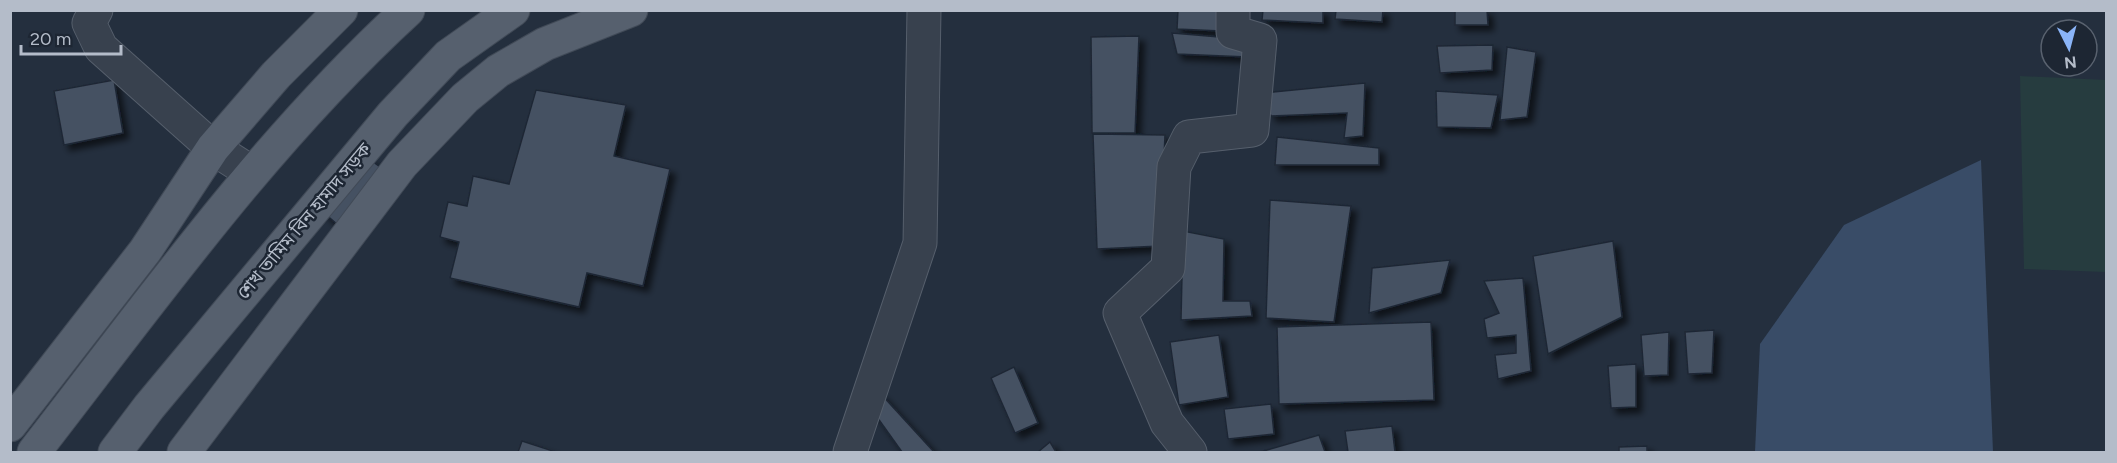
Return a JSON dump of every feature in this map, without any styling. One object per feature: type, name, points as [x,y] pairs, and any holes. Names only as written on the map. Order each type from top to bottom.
[{"type":"main road","points":[[10,426],[144,251],[213,148],[276,75],[341,10]]},
{"type":"main road","points":[[34,453],[252,173],[358,56],[408,10]]},
{"type":"main road","name":"শেখ তামিম বিন হামাদ সড়ক","points":[[115,453],[149,407],[393,114],[448,56],[513,10]]},
{"type":"main road","points":[[184,453],[402,164],[465,98],[498,71],[545,44],[631,10]]},
{"type":"street","points":[[96,10],[89,23],[101,48],[213,148],[252,173]]},
{"type":"street","points":[[850,453],[920,243],[924,10]]},
{"type":"street","points":[[1190,453],[1167,423],[1119,314],[1168,268],[1174,167],[1189,137],[1252,130],[1260,40],[1233,32],[1233,10]]},
{"type":"green space","points":[[2020,76],[2106,80],[2106,272],[2024,269]]},
{"type":"water","points":[[1981,160],[1993,452],[1755,452],[1760,344],[1844,225]]},
{"type":"building","points":[[1178,10],[1220,10],[1221,31],[1177,29]]},
{"type":"building","points":[[1263,10],[1323,10],[1323,23],[1262,20]]},
{"type":"building","points":[[1336,10],[1383,10],[1382,22],[1335,19]]},
{"type":"building","points":[[1455,10],[1487,10],[1488,25],[1455,25]]},
{"type":"building","points":[[1172,33],[1219,37],[1247,49],[1248,57],[1177,54]]},
{"type":"building","points":[[1139,36],[1135,133],[1092,133],[1091,37]]},
{"type":"building","points":[[1493,45],[1492,70],[1440,73],[1437,46]]},
{"type":"building","points":[[1507,47],[1536,52],[1527,117],[1500,120]]},
{"type":"building","points":[[114,80],[123,133],[64,145],[54,91]]},
{"type":"building","points":[[1365,83],[1363,136],[1344,138],[1347,113],[1271,116],[1263,93]]},
{"type":"building","points":[[536,90],[626,105],[614,156],[670,169],[643,286],[587,273],[579,307],[450,278],[459,242],[440,237],[448,202],[467,206],[473,176],[509,184]]},
{"type":"building","points":[[1436,91],[1498,95],[1491,128],[1437,127]]},
{"type":"building","points":[[1093,134],[1165,135],[1160,246],[1097,249]]},
{"type":"building","points":[[1277,137],[1379,148],[1379,165],[1275,165]]},
{"type":"building","points":[[368,158],[384,170],[338,225],[323,212]]},
{"type":"building","points":[[1270,200],[1351,206],[1334,322],[1266,318]]},
{"type":"building","points":[[1183,231],[1224,239],[1223,301],[1250,301],[1252,316],[1181,320]]},
{"type":"building","points":[[1613,241],[1622,317],[1548,354],[1533,256]]},
{"type":"building","points":[[1450,260],[1441,293],[1369,313],[1372,268]]},
{"type":"building","points":[[1523,278],[1531,371],[1498,379],[1495,355],[1516,353],[1516,335],[1487,338],[1484,319],[1499,313],[1484,281]]},
{"type":"building","points":[[1431,322],[1434,400],[1279,404],[1277,327]]},
{"type":"building","points":[[1714,330],[1712,373],[1688,374],[1685,332]]},
{"type":"building","points":[[1669,332],[1668,375],[1644,376],[1641,335]]},
{"type":"building","points":[[1219,335],[1228,397],[1179,405],[1170,342]]},
{"type":"building","points":[[1636,364],[1636,407],[1611,408],[1608,366]]},
{"type":"building","points":[[1014,367],[1038,423],[1015,433],[991,378]]},
{"type":"building","points":[[880,393],[934,452],[902,452],[872,410]]},
{"type":"building","points":[[1271,404],[1274,434],[1228,439],[1224,409]]},
{"type":"building","points":[[1392,426],[1395,452],[1348,452],[1345,431]]},
{"type":"building","points":[[1319,435],[1325,452],[1260,452]]},
{"type":"building","points":[[522,441],[553,451],[518,452]]},
{"type":"building","points":[[1050,442],[1056,452],[1038,452]]},
{"type":"building","points":[[1647,446],[1647,452],[1619,452],[1619,447]]}]
